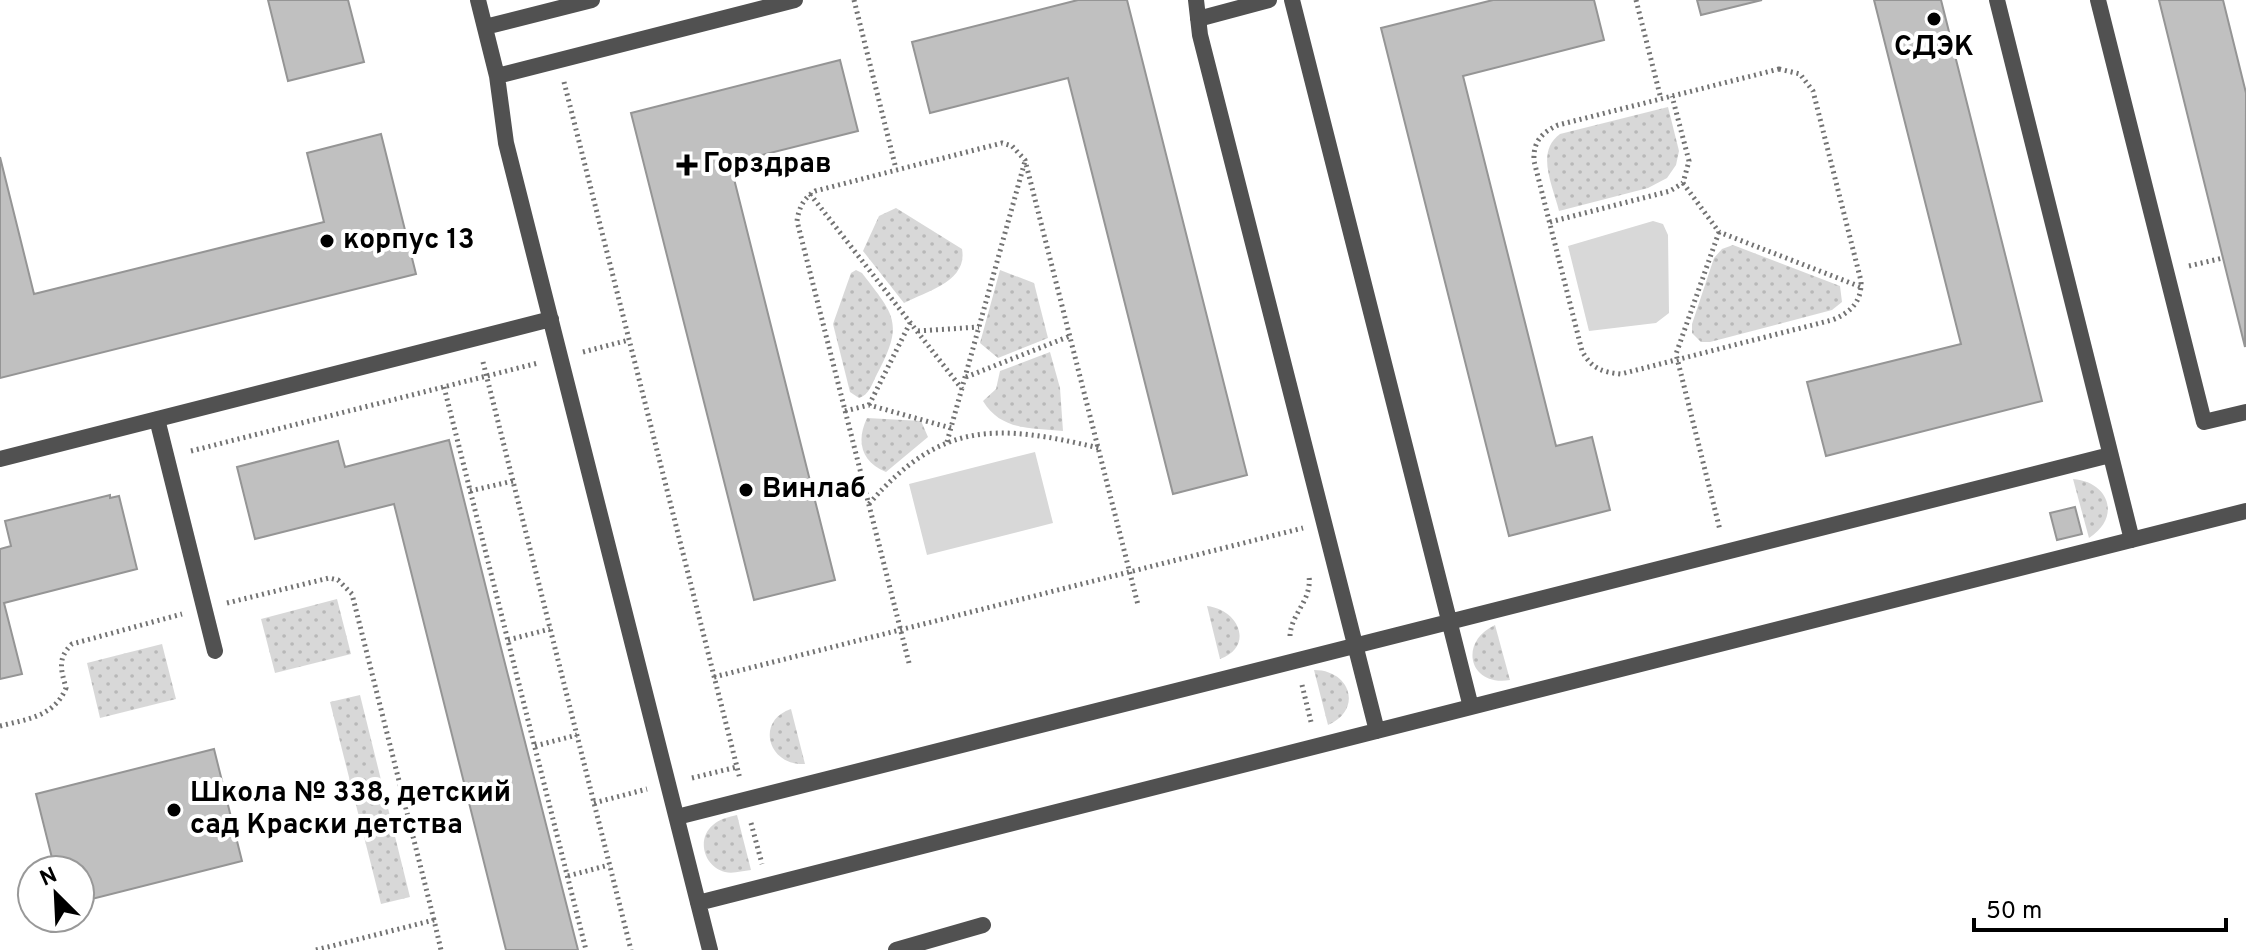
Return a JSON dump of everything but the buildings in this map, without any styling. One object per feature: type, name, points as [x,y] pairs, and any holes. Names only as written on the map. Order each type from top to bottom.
[{"type":"lane","points":[[478,0],[497,76],[505,135],[710,950]]},
{"type":"lane","points":[[485,27],[592,0]]},
{"type":"lane","points":[[497,76],[795,0]]},
{"type":"lane","points":[[1196,0],[1198,19],[1377,731]]},
{"type":"lane","points":[[1198,19],[1269,0]]},
{"type":"lane","points":[[1292,0],[1471,707]]},
{"type":"lane","points":[[1997,0],[2132,540]]},
{"type":"lane","points":[[2098,0],[2204,422],[2246,412]]},
{"type":"lane","points":[[0,459],[551,319]]},
{"type":"lane","points":[[157,419],[215,651]]},
{"type":"lane","points":[[677,817],[2110,455]]},
{"type":"lane","points":[[698,903],[2246,511]]},
{"type":"lane","points":[[896,950],[983,925]]},
{"type":"path","points":[[854,0],[896,169]]},
{"type":"path","points":[[1636,0],[1661,99]]},
{"type":"path","points":[[559,60],[767,886]]},
{"type":"path","points":[[1779,69],[1794,71],[1807,80],[1813,91],[1861,287],[1855,305],[1845,315],[1621,374],[1604,372],[1587,360],[1582,351],[1533,151],[1544,131],[1558,125],[1661,99],[1779,69]]},
{"type":"path","points":[[1550,222],[1670,191],[1683,183],[1689,161],[1672,96]]},
{"type":"path","points":[[909,663],[797,221],[799,210],[810,194],[896,169],[1002,143],[1012,146],[1025,160],[1138,605]]},
{"type":"path","points":[[947,442],[1025,160]]},
{"type":"path","points":[[1683,183],[1719,232],[1861,287]]},
{"type":"path","points":[[810,194],[962,389]]},
{"type":"path","points":[[1719,232],[1677,359],[1726,552]]},
{"type":"path","points":[[2166,272],[2223,258]]},
{"type":"path","points":[[869,405],[910,323]]},
{"type":"path","points":[[917,332],[979,327]]},
{"type":"path","points":[[965,377],[1070,336]]},
{"type":"path","points":[[476,338],[631,950]]},
{"type":"path","points":[[167,457],[629,340]]},
{"type":"path","points":[[444,387],[586,950]]},
{"type":"path","points":[[845,411],[869,405],[951,428]]},
{"type":"path","points":[[869,504],[892,477],[912,460],[947,442],[979,435],[1018,434],[1056,438],[1099,448]]},
{"type":"path","points":[[470,491],[513,481]]},
{"type":"path","points":[[714,677],[1325,523]]},
{"type":"path","points":[[0,726],[45,714],[54,708],[66,688],[60,668],[61,657],[72,644],[329,578],[345,584],[352,594],[441,950]]},
{"type":"path","points":[[508,640],[550,629]]},
{"type":"path","points":[[535,746],[577,735]]},
{"type":"path","points":[[568,876],[610,865]]},
{"type":"path","points":[[316,950],[434,920]]},
{"type":"shaded area","points":[[1668,107],[1679,151],[1676,165],[1667,178],[1648,188],[1559,211],[1547,160],[1548,150],[1560,134]]},
{"type":"shaded area","points":[[896,208],[962,249],[959,269],[952,277],[904,303],[863,251],[879,216]]},
{"type":"shaded area","points":[[1653,221],[1663,224],[1668,235],[1669,313],[1656,323],[1589,331],[1568,246]]},
{"type":"shaded area","points":[[1733,245],[1840,286],[1842,302],[1832,310],[1701,342],[1692,333],[1692,324],[1714,258],[1722,249]]},
{"type":"shaded area","points":[[856,270],[862,273],[882,300],[892,320],[893,331],[891,343],[872,385],[859,398],[850,392],[833,324],[851,273]]},
{"type":"shaded area","points":[[1000,270],[1034,283],[1048,338],[998,358],[980,343]]},
{"type":"shaded area","points":[[1050,352],[1060,388],[1063,431],[1018,426],[990,411],[983,401],[996,389],[1000,371]]},
{"type":"shaded area","points":[[867,418],[921,421],[928,437],[886,472],[871,463],[863,450],[862,435]]},
{"type":"shaded area","points":[[1035,452],[1053,523],[927,555],[909,484]]},
{"type":"shaded area","points":[[2073,479],[2096,487],[2107,502],[2105,521],[2089,538]]},
{"type":"shaded area","points":[[337,599],[351,654],[275,673],[261,619]]},
{"type":"shaded area","points":[[1207,606],[1228,614],[1239,630],[1237,646],[1220,659]]},
{"type":"shaded area","points":[[1495,625],[1510,680],[1485,677],[1473,662],[1476,642]]},
{"type":"shaded area","points":[[162,644],[176,699],[100,718],[87,663]]},
{"type":"shaded area","points":[[1314,670],[1337,676],[1348,692],[1346,710],[1328,725]]},
{"type":"shaded area","points":[[360,695],[410,897],[381,904],[330,702]]},
{"type":"shaded area","points":[[791,709],[805,764],[782,758],[771,742],[773,723]]},
{"type":"shaded area","points":[[737,815],[751,870],[725,872],[707,859],[705,838],[715,823]]},
{"type":"place","name":"СДЭК","points":[[1934,19]]},
{"type":"place","name":"Горздрав","points":[[687,165]]},
{"type":"place","name":"корпус 13","points":[[327,241]]},
{"type":"place","name":"Винлаб","points":[[746,490]]},
{"type":"place","name":"Школа № 338, детский сад Краски детства","points":[[174,810]]}]
